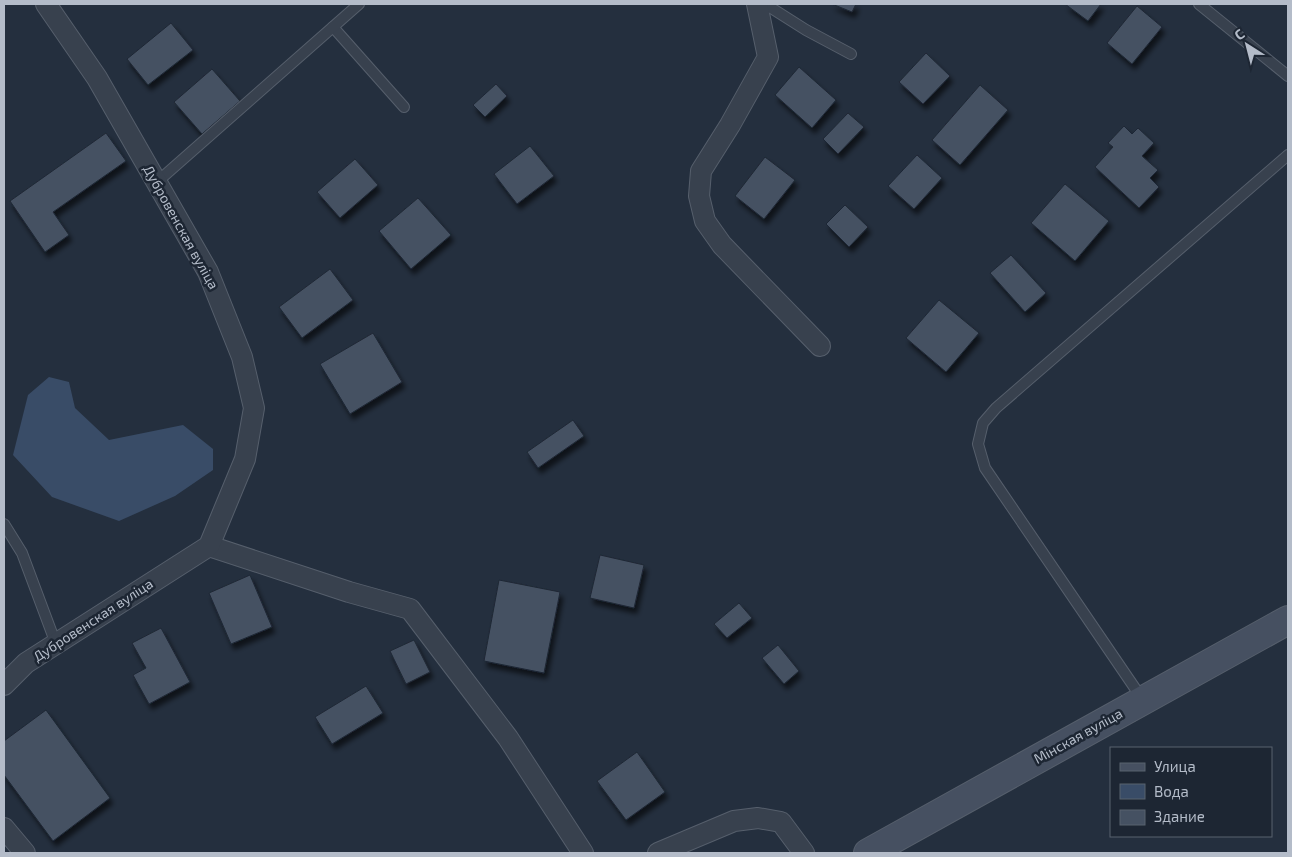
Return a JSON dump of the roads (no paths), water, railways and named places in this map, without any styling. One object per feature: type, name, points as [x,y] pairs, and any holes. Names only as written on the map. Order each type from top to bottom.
[{"type":"main road","name":"Мінская вуліца","points":[[868,853],[1288,620]]},
{"type":"street","name":"Дубровенская вуліца","points":[[4,685],[26,663],[209,546],[245,460],[254,408],[242,357],[208,272],[97,78],[46,4]]},
{"type":"street","points":[[757,4],[768,57],[730,125],[701,171],[699,196],[705,221],[722,245],[820,346]]},
{"type":"street","points":[[209,546],[349,592],[410,609],[508,738],[583,853]]},
{"type":"street","points":[[658,853],[734,821],[758,818],[780,822],[804,853]]},
{"type":"street","points":[[4,828],[25,853]]},
{"type":"lane","points":[[157,182],[359,4]]},
{"type":"lane","points":[[766,4],[806,30],[850,54]]},
{"type":"lane","points":[[1199,4],[1288,76]]},
{"type":"lane","points":[[332,27],[404,107]]},
{"type":"lane","points":[[1143,700],[985,468],[978,444],[983,423],[1004,401],[1288,154]]},
{"type":"lane","points":[[4,524],[22,553],[56,644]]},
{"type":"water","points":[[49,377],[69,382],[75,408],[109,440],[183,425],[213,449],[213,470],[175,496],[119,521],[52,497],[13,455],[28,395]]}]
